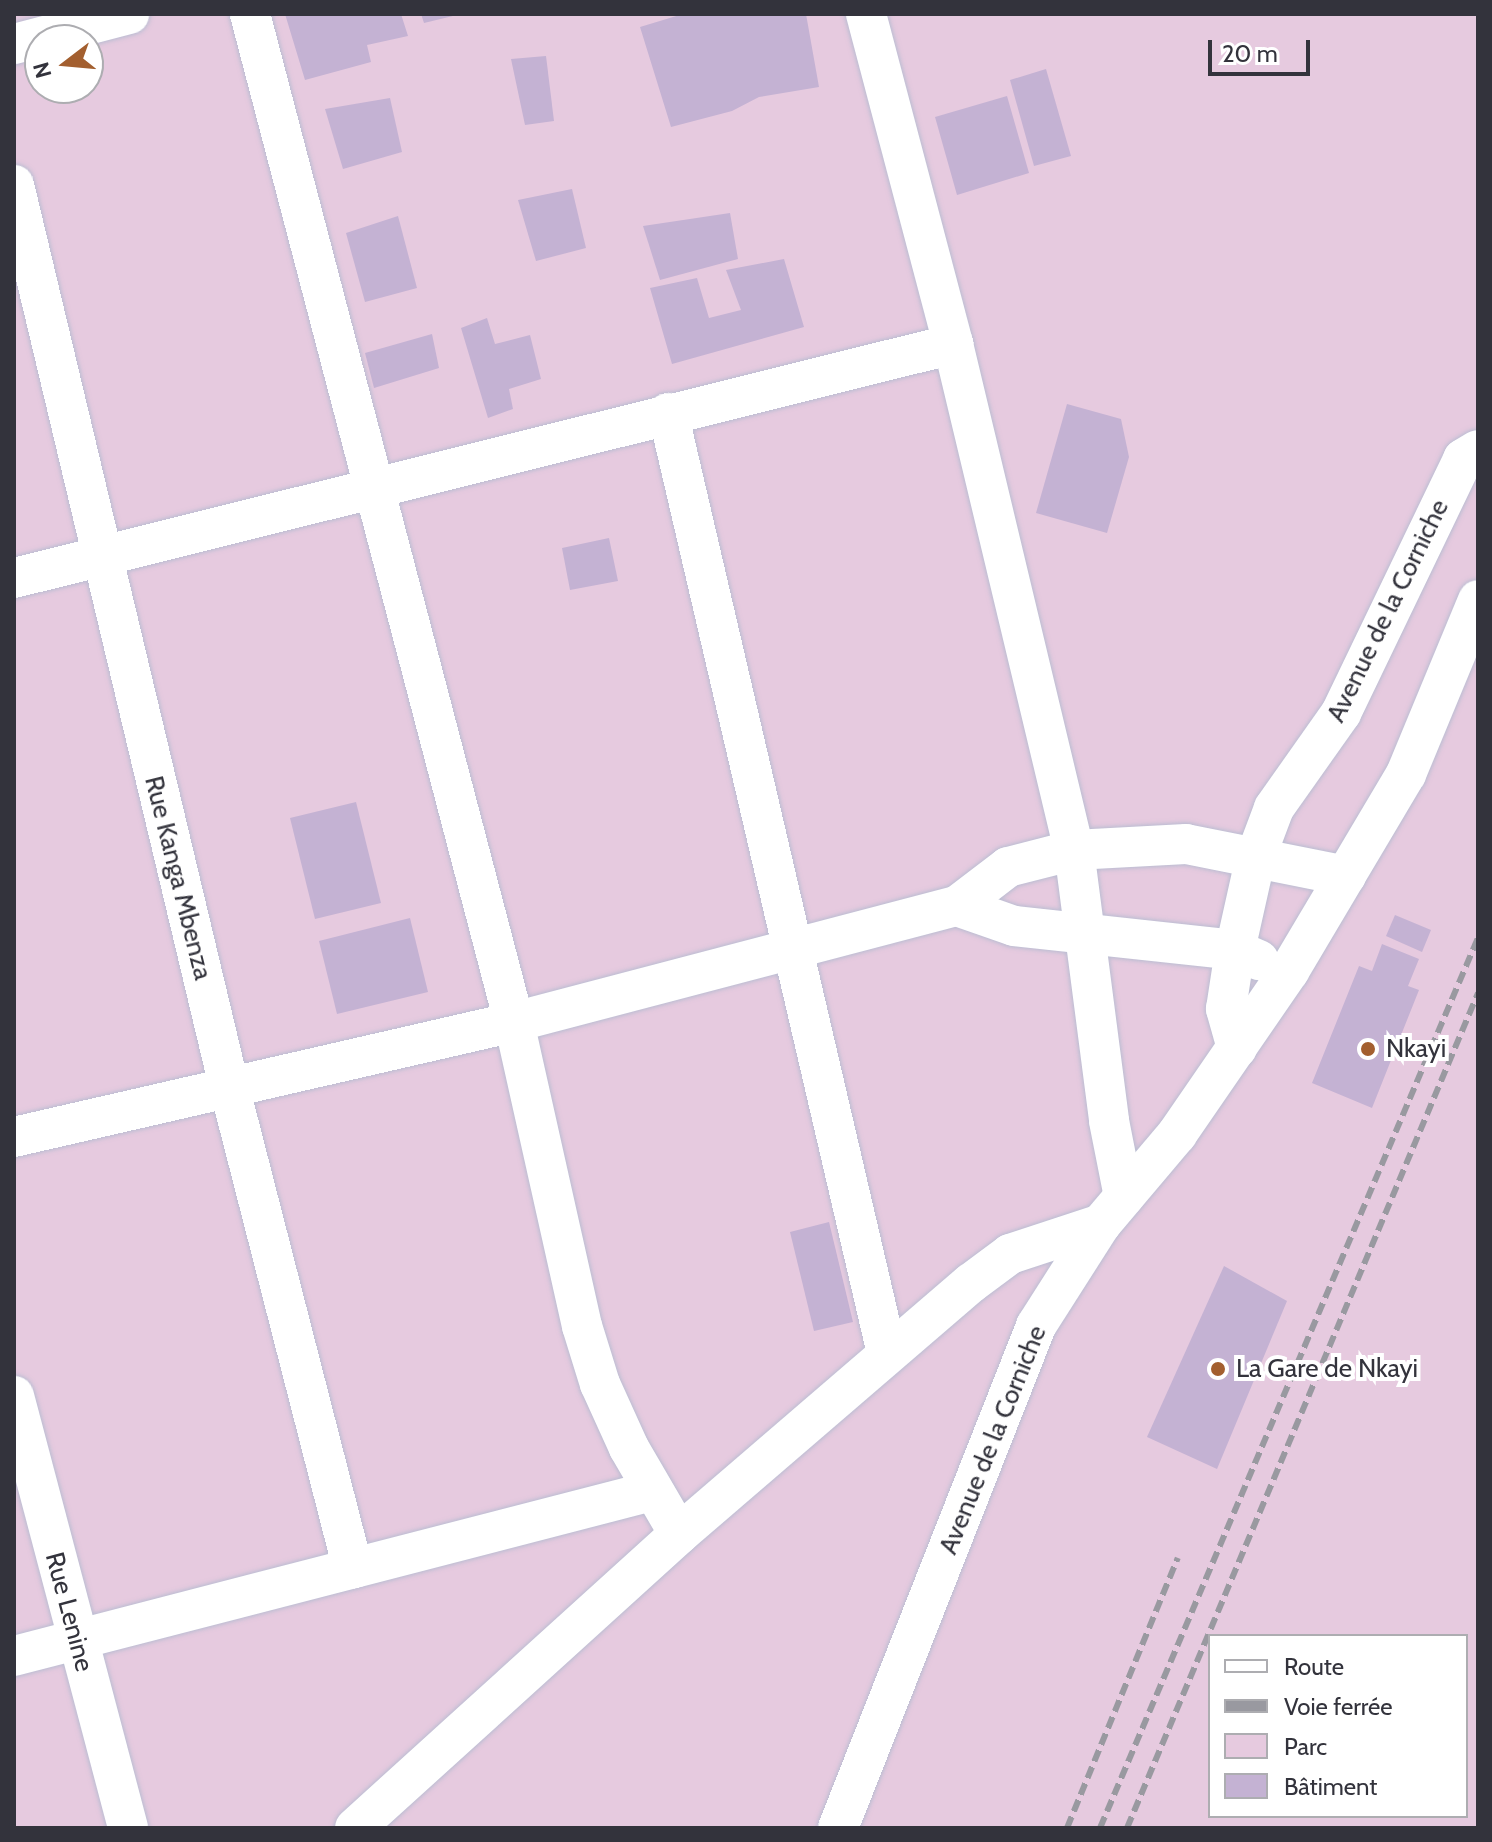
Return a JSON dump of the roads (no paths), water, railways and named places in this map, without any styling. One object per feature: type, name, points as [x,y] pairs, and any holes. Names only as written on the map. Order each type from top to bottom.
[{"type":"street","points":[[14,44],[129,14]]},
{"type":"street","points":[[250,14],[378,487],[514,1022],[582,1326],[600,1384],[652,1491],[679,1534]]},
{"type":"street","points":[[355,1828],[679,1534],[887,1353],[1010,1254],[1112,1210],[1109,1121],[1074,850],[953,344],[866,14]]},
{"type":"street","name":"Rue Kanga Mbenza","points":[[14,185],[100,556],[229,1086],[353,1568]]},
{"type":"street","points":[[14,578],[953,344]]},
{"type":"street","points":[[668,413],[795,946],[887,1353]]},
{"type":"street","name":"Avenue de la Corniche","points":[[1237,1048],[1226,1009],[1235,950],[1256,856],[1274,808],[1341,713],[1463,459],[1478,450]]},
{"type":"street","name":"Avenue de la Corniche","points":[[838,1828],[1036,1326],[1112,1210],[1177,1134],[1289,971],[1406,774],[1478,600]]},
{"type":"street","points":[[14,1137],[514,1022],[957,906],[1008,867],[1074,850],[1186,844],[1346,876]]},
{"type":"street","points":[[957,906],[1014,926],[1235,950],[1289,971]]},
{"type":"street","name":"Rue Lenine","points":[[14,1396],[75,1640],[128,1828]]},
{"type":"street","points":[[14,1656],[652,1491]]},
{"type":"railway","points":[[1100,1828],[1478,938]]},
{"type":"railway","points":[[1209,1634],[1478,993]]},
{"type":"railway","points":[[1067,1828],[1178,1558]]},
{"type":"railway","points":[[1127,1828],[1208,1635]]},
{"type":"place","name":"Nkayi","points":[[1368,1049]]},
{"type":"place","name":"La Gare de Nkayi","points":[[1218,1369]]}]
